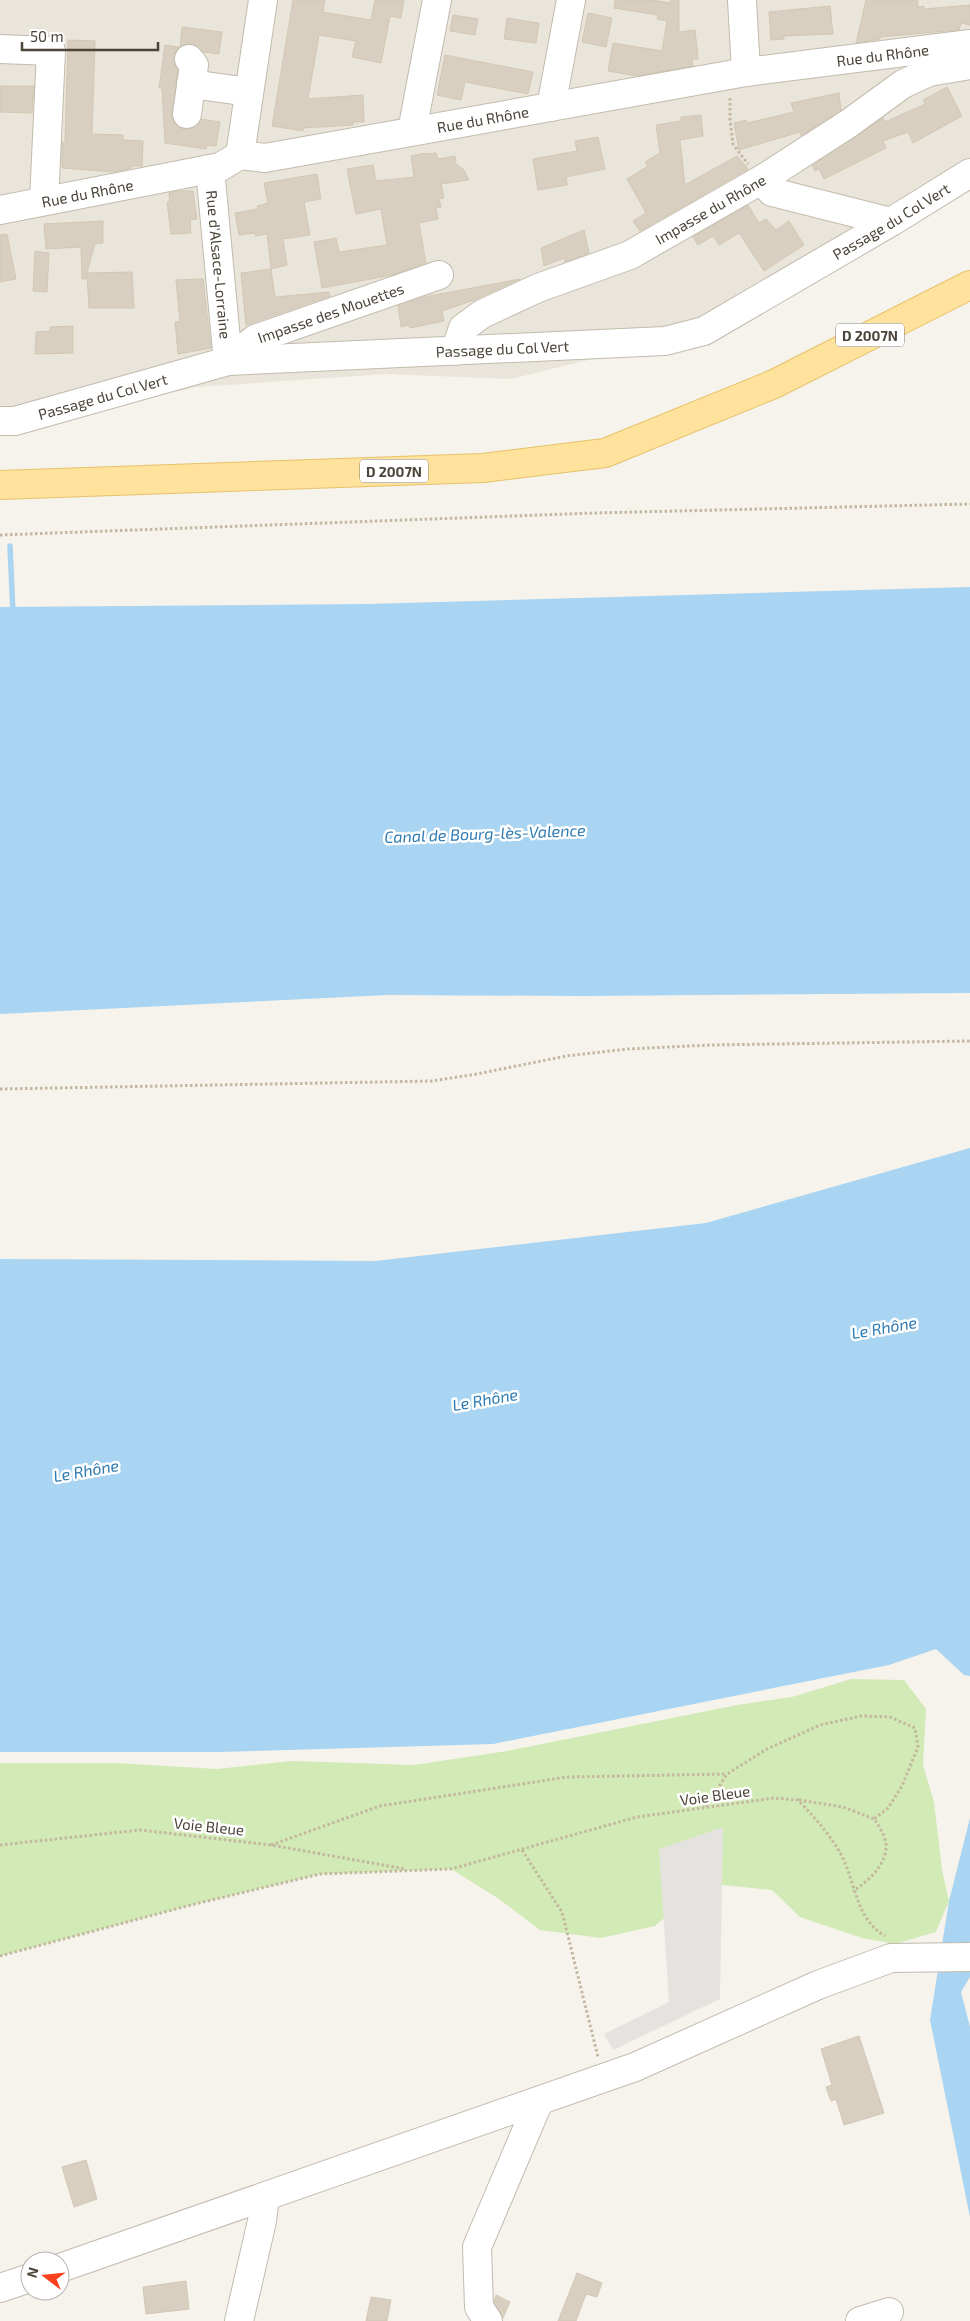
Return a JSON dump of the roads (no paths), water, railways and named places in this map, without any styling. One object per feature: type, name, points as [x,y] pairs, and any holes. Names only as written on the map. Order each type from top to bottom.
[{"type":"main road","name":"D 2007N","points":[[0,485],[483,468],[605,452],[774,384],[968,284]]},
{"type":"street","points":[[240,155],[263,0]]},
{"type":"street","points":[[412,130],[437,0]]},
{"type":"street","points":[[551,108],[571,0]]},
{"type":"street","points":[[738,74],[742,0]]},
{"type":"street","name":"Rue du Rhône","points":[[0,210],[220,167],[240,155],[265,158],[412,130],[551,108],[738,74],[970,44]]},
{"type":"street","points":[[0,49],[51,51],[44,201]]},
{"type":"street","name":"Impasse du Rhône","points":[[455,350],[463,328],[482,314],[538,288],[630,255],[761,180],[848,124],[903,84],[929,72],[970,65]]},
{"type":"street","points":[[187,114],[190,72],[249,92]]},
{"type":"street","name":"Rue d'Alsace-Lorraine","points":[[210,169],[228,361]]},
{"type":"street","name":"Passage du Col Vert","points":[[0,421],[15,421],[228,361],[665,341],[704,331],[891,222],[970,173]]},
{"type":"street","points":[[761,180],[772,192],[891,222]]},
{"type":"street","name":"Impasse des Mouettes","points":[[228,361],[256,339],[439,275]]},
{"type":"street","points":[[70,2265],[635,2067],[892,1950],[970,1957]]},
{"type":"street","points":[[488,2321],[479,2306],[476,2247],[539,2101]]},
{"type":"street","points":[[239,2321],[262,2221],[264,2197]]},
{"type":"street","points":[[0,2288],[20,2281]]},
{"type":"street","points":[[860,2321],[889,2312]]},
{"type":"water","name":"Canal de Bourg-lès-Valence","points":[[970,587],[970,993],[582,996],[388,995],[0,1014],[0,607],[368,604]]},
{"type":"water","name":"Le Rhône","points":[[970,1148],[970,1676],[964,1675],[936,1649],[889,1665],[493,1744],[219,1752],[0,1752],[0,1259],[375,1261],[706,1223]]},
{"type":"water","points":[[970,1818],[970,1977],[961,1992],[970,2027],[970,2217],[930,2020],[949,1901]]},
{"type":"waterway","points":[[10,546],[13,614]]}]
